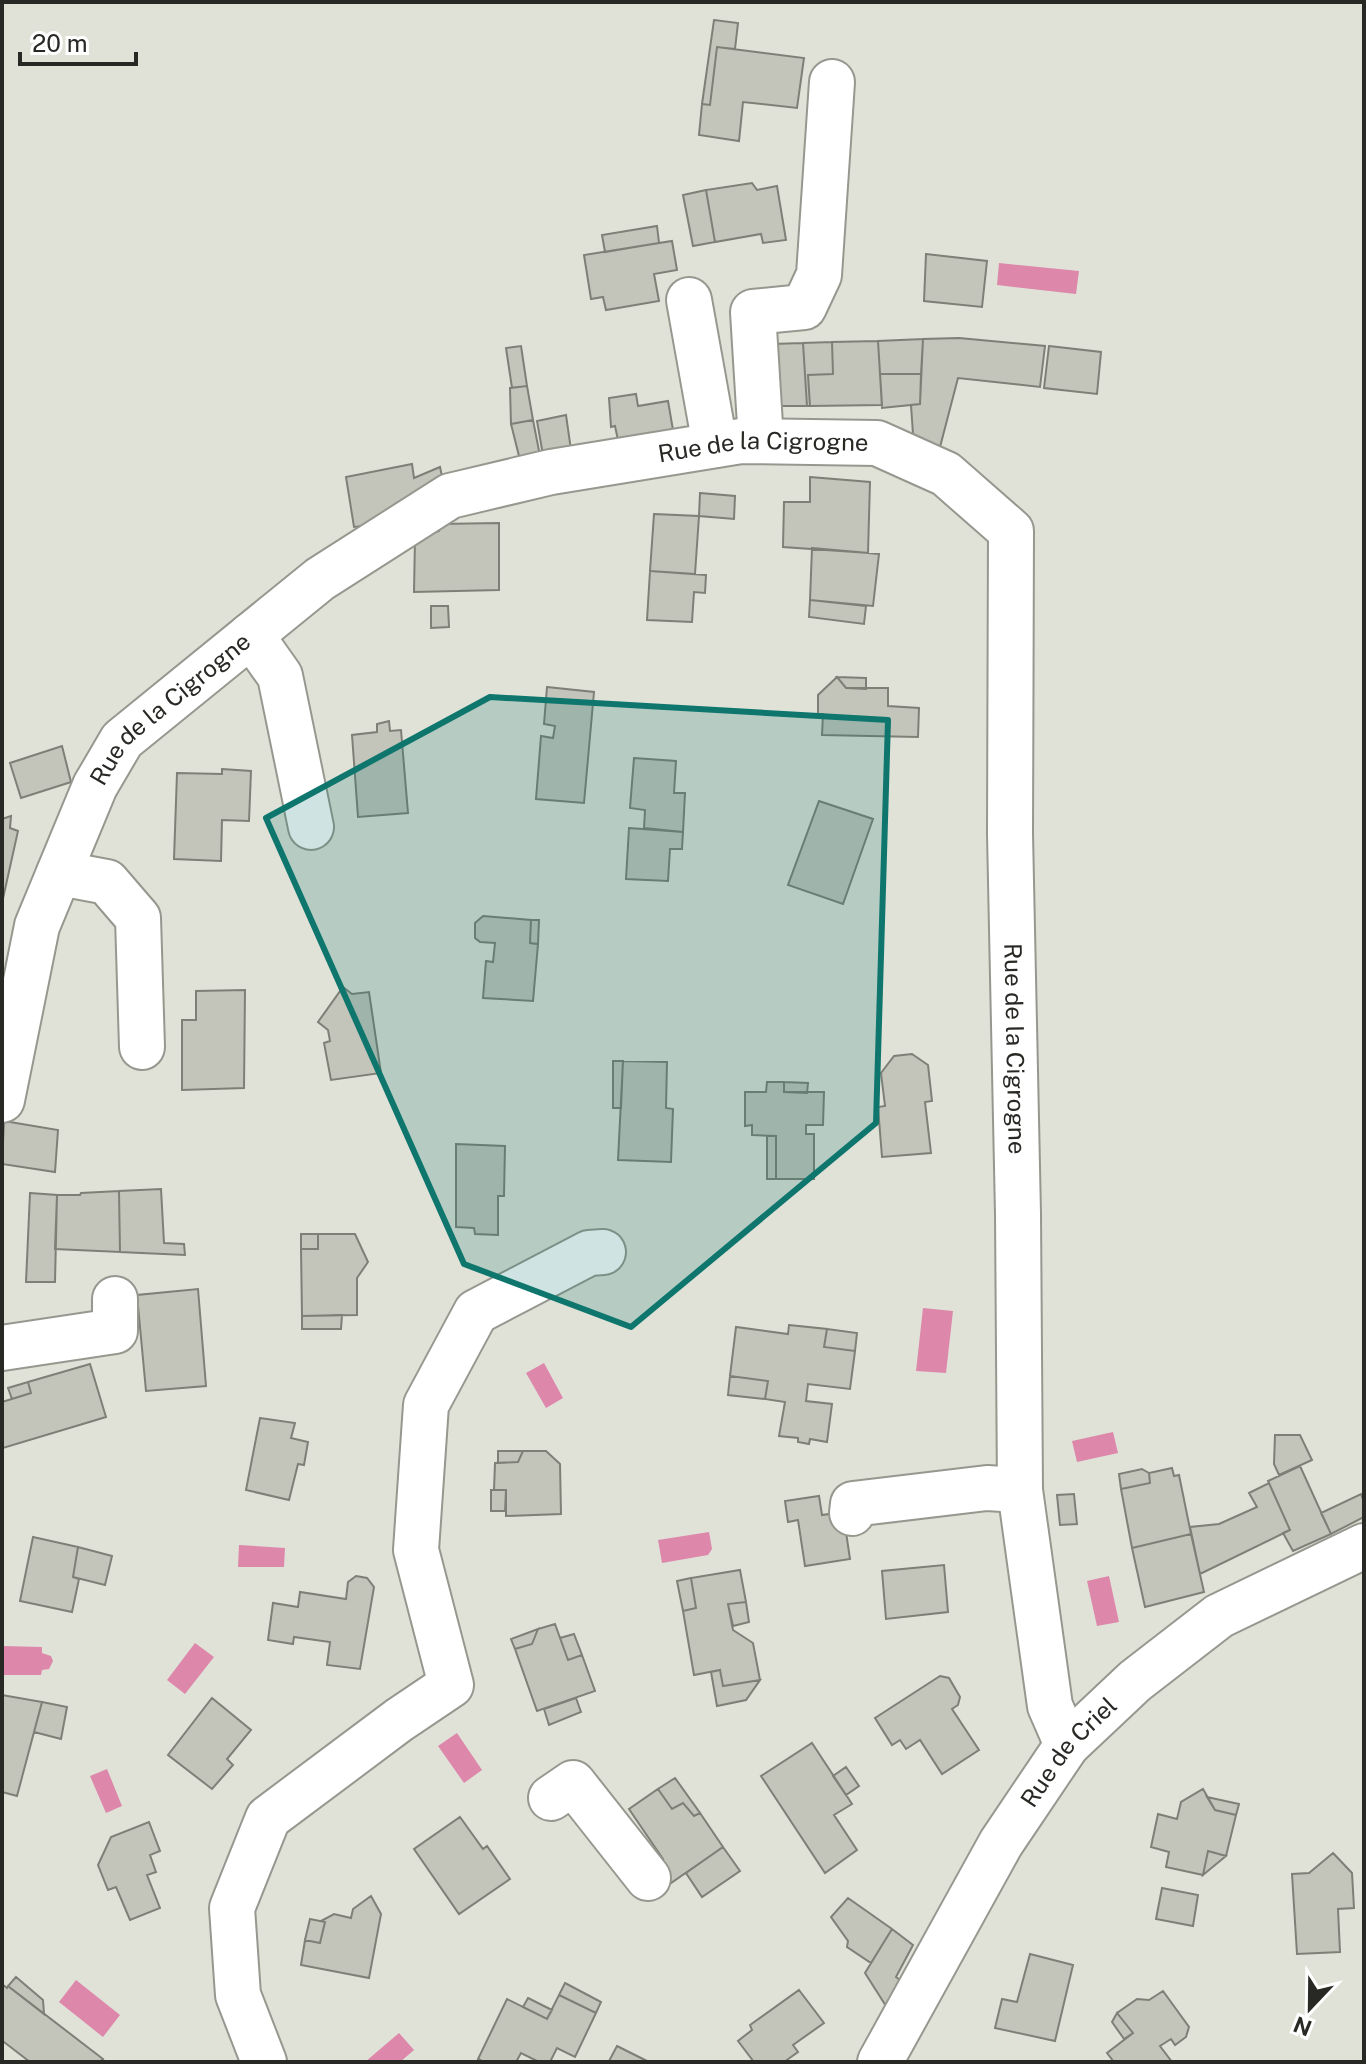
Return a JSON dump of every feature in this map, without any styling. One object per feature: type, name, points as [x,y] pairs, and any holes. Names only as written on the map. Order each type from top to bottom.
[{"type":"street","points":[[761,441],[753,312],[804,307],[819,275],[832,82]]},
{"type":"street","points":[[689,300],[715,445]]},
{"type":"street","name":"Rue de la Cigrogne","points":[[2,1100],[37,926],[95,786],[122,740],[320,579],[450,496],[551,472],[715,445],[761,441],[877,443],[946,474],[1011,531],[1010,834],[1020,1490],[1050,1706],[1067,1745]]},
{"type":"street","points":[[251,635],[280,676],[311,827]]},
{"type":"street","points":[[59,873],[107,882],[138,918],[142,1047]]},
{"type":"street","points":[[264,2062],[238,1995],[232,1908],[268,1818],[451,1685],[416,1550],[426,1405],[476,1312],[589,1253],[603,1252]]},
{"type":"street","points":[[2,1348],[115,1331],[115,1299]]},
{"type":"street","points":[[852,1513],[853,1504],[987,1488],[1020,1490]]},
{"type":"street","name":"Rue de Criel","points":[[880,2062],[1001,1843],[1067,1745],[1135,1681],[1219,1616],[1364,1546]]},
{"type":"street","points":[[551,1798],[573,1783],[648,1878]]},
{"type":"highlighted area","points":[[490,697],[888,720],[876,1123],[631,1327],[464,1264],[266,818]]},
{"type":"shaded area","points":[[999,263],[1079,271],[1076,294],[997,285]]},
{"type":"shaded area","points":[[923,1308],[953,1311],[946,1373],[916,1371]]},
{"type":"shaded area","points":[[544,1363],[563,1398],[546,1408],[526,1373]]},
{"type":"shaded area","points":[[1113,1432],[1118,1453],[1077,1462],[1072,1441]]},
{"type":"shaded area","points":[[709,1532],[712,1549],[708,1555],[662,1563],[658,1540]]},
{"type":"shaded area","points":[[239,1545],[285,1548],[284,1567],[238,1567]]},
{"type":"shaded area","points":[[1109,1576],[1119,1622],[1097,1626],[1087,1581]]},
{"type":"shaded area","points":[[195,1643],[214,1657],[185,1694],[167,1680]]},
{"type":"shaded area","points":[[2,1646],[42,1647],[42,1653],[51,1656],[53,1661],[49,1669],[42,1670],[41,1675],[2,1675]]},
{"type":"shaded area","points":[[457,1733],[482,1770],[464,1783],[438,1746]]},
{"type":"shaded area","points":[[107,1769],[122,1806],[106,1813],[90,1776]]},
{"type":"shaded area","points":[[76,1980],[120,2015],[103,2037],[59,2002]]},
{"type":"shaded area","points":[[399,2033],[414,2050],[400,2062],[365,2062]]},
{"type":"building","points":[[714,20],[738,23],[735,49],[717,47],[710,105],[702,104]]},
{"type":"building","points":[[717,47],[804,58],[797,108],[743,102],[739,141],[699,135],[702,104],[710,105]]},
{"type":"building","points":[[752,183],[757,190],[777,186],[786,240],[763,243],[761,234],[715,242],[706,190]]},
{"type":"building","points":[[706,190],[715,242],[693,246],[683,195]]},
{"type":"building","points":[[657,226],[659,243],[605,252],[602,235]]},
{"type":"building","points":[[672,241],[677,270],[654,274],[659,301],[606,310],[603,297],[591,299],[584,255]]},
{"type":"building","points":[[926,254],[987,261],[982,307],[924,301]]},
{"type":"building","points":[[959,338],[1045,346],[1040,387],[958,378],[940,447],[913,434],[911,405],[920,404],[923,339]]},
{"type":"building","points":[[923,339],[921,374],[880,374],[878,341]]},
{"type":"building","points":[[878,341],[882,405],[810,406],[808,375],[833,374],[832,342]]},
{"type":"building","points":[[832,342],[833,374],[808,375],[810,406],[807,406],[803,343]]},
{"type":"building","points":[[803,343],[807,406],[776,406],[772,344]]},
{"type":"building","points":[[521,346],[527,386],[512,388],[506,348]]},
{"type":"building","points":[[1049,346],[1101,352],[1097,394],[1044,388]]},
{"type":"building","points":[[880,374],[921,374],[920,404],[882,408]]},
{"type":"building","points":[[527,386],[533,420],[511,424],[510,388]]},
{"type":"building","points":[[636,394],[638,406],[668,401],[673,430],[618,440],[615,426],[611,427],[609,398]]},
{"type":"building","points":[[566,415],[571,450],[543,455],[537,421]]},
{"type":"building","points":[[533,420],[540,456],[520,460],[511,424]]},
{"type":"building","points":[[412,464],[414,478],[440,467],[444,486],[378,524],[354,527],[346,477]]},
{"type":"building","points":[[810,477],[870,482],[868,553],[783,547],[784,502],[810,502]]},
{"type":"building","points":[[700,493],[735,496],[734,519],[699,516]]},
{"type":"building","points":[[654,514],[699,516],[695,574],[650,571]]},
{"type":"building","points":[[499,523],[499,590],[414,592],[415,538],[439,531],[439,524]]},
{"type":"building","points":[[812,548],[879,554],[873,606],[810,600]]},
{"type":"building","points":[[650,571],[706,575],[705,593],[694,592],[692,622],[647,620]]},
{"type":"building","points":[[810,600],[866,606],[864,624],[809,617]]},
{"type":"building","points":[[431,606],[448,606],[449,627],[431,628]]},
{"type":"building","points":[[837,677],[846,688],[888,688],[888,706],[919,708],[918,737],[822,735],[823,714],[818,714],[818,695]]},
{"type":"building","points":[[837,677],[866,678],[866,689],[846,688]]},
{"type":"building","points":[[547,687],[594,692],[584,803],[536,799],[541,736],[553,738],[555,726],[544,724]]},
{"type":"building","points":[[389,721],[390,731],[401,730],[408,813],[358,817],[352,735],[377,732],[377,724]]},
{"type":"building","points":[[62,746],[71,782],[21,798],[10,763]]},
{"type":"building","points":[[634,758],[676,761],[674,793],[685,793],[683,832],[644,828],[645,810],[630,808]]},
{"type":"building","points":[[222,769],[251,771],[249,821],[222,820],[221,861],[174,859],[177,773],[222,774]]},
{"type":"building","points":[[819,801],[873,819],[843,904],[788,885]]},
{"type":"building","points":[[11,816],[10,828],[18,831],[2,903],[2,819]]},
{"type":"building","points":[[629,828],[683,832],[682,849],[670,849],[668,881],[626,879]]},
{"type":"building","points":[[483,916],[531,920],[530,943],[538,944],[533,1001],[483,998],[486,961],[493,962],[495,943],[480,942],[475,938],[475,923]]},
{"type":"building","points":[[531,920],[539,920],[538,944],[530,943]]},
{"type":"building","points":[[343,987],[352,994],[369,992],[381,1073],[331,1080],[324,1043],[330,1041],[328,1030],[318,1022]]},
{"type":"building","points":[[245,990],[244,1088],[182,1090],[182,1020],[196,1020],[196,991]]},
{"type":"building","points":[[912,1054],[928,1065],[932,1101],[925,1102],[931,1153],[882,1157],[878,1107],[885,1106],[881,1073],[894,1056]]},
{"type":"building","points":[[613,1061],[623,1061],[621,1108],[613,1108]]},
{"type":"building","points":[[623,1061],[667,1062],[666,1108],[673,1109],[671,1162],[618,1160]]},
{"type":"building","points":[[767,1082],[784,1082],[784,1092],[824,1092],[823,1125],[806,1125],[806,1134],[814,1134],[814,1179],[776,1179],[776,1136],[752,1135],[752,1125],[745,1126],[745,1092],[766,1092]]},
{"type":"building","points":[[784,1082],[808,1083],[807,1093],[784,1092]]},
{"type":"building","points":[[4,1121],[58,1130],[55,1172],[2,1164]]},
{"type":"building","points":[[767,1136],[776,1136],[776,1179],[767,1179]]},
{"type":"building","points":[[456,1144],[505,1146],[504,1196],[498,1196],[498,1235],[475,1234],[474,1228],[456,1227]]},
{"type":"building","points":[[161,1189],[164,1243],[184,1244],[185,1255],[120,1252],[119,1191]]},
{"type":"building","points":[[119,1191],[120,1252],[55,1249],[57,1195]]},
{"type":"building","points":[[30,1193],[57,1195],[55,1282],[26,1282]]},
{"type":"building","points":[[301,1234],[318,1234],[318,1249],[301,1249]]},
{"type":"building","points":[[318,1234],[355,1234],[368,1262],[357,1278],[357,1315],[302,1316],[301,1249],[318,1249]]},
{"type":"building","points":[[198,1289],[206,1386],[146,1391],[137,1295]]},
{"type":"building","points":[[342,1315],[341,1329],[302,1329],[302,1316]]},
{"type":"building","points":[[789,1325],[827,1329],[824,1347],[855,1351],[850,1389],[808,1384],[806,1401],[832,1404],[827,1442],[810,1439],[809,1444],[798,1442],[798,1438],[779,1436],[785,1402],[765,1399],[768,1381],[730,1376],[736,1327],[788,1334]]},
{"type":"building","points":[[827,1329],[857,1333],[855,1351],[824,1347]]},
{"type":"building","points":[[90,1364],[106,1417],[3,1448],[2,1402],[31,1393],[28,1382]]},
{"type":"building","points":[[730,1376],[768,1381],[765,1399],[728,1395]]},
{"type":"building","points":[[28,1382],[31,1393],[12,1399],[8,1388]]},
{"type":"building","points":[[260,1418],[295,1423],[291,1438],[308,1442],[304,1465],[298,1464],[289,1500],[246,1490]]},
{"type":"building","points":[[1275,1435],[1300,1435],[1312,1460],[1279,1475],[1274,1464]]},
{"type":"building","points":[[498,1451],[523,1451],[518,1462],[498,1463]]},
{"type":"building","points":[[523,1451],[546,1451],[560,1464],[561,1514],[506,1516],[506,1490],[494,1490],[495,1463],[518,1462]]},
{"type":"building","points":[[1300,1466],[1331,1534],[1293,1551],[1283,1533],[1290,1530],[1268,1481]]},
{"type":"building","points":[[1172,1468],[1174,1476],[1179,1475],[1191,1534],[1132,1548],[1121,1489],[1150,1483],[1149,1473]]},
{"type":"building","points":[[1142,1469],[1149,1473],[1150,1483],[1121,1489],[1119,1474]]},
{"type":"building","points":[[1269,1483],[1290,1530],[1200,1574],[1190,1527],[1219,1524],[1257,1507],[1249,1493]]},
{"type":"building","points":[[491,1490],[506,1490],[505,1511],[491,1511]]},
{"type":"building","points":[[1074,1494],[1077,1524],[1060,1525],[1057,1495]]},
{"type":"building","points":[[1361,1494],[1364,1517],[1331,1534],[1321,1513]]},
{"type":"building","points":[[819,1496],[822,1515],[843,1512],[850,1559],[805,1566],[798,1520],[788,1522],[785,1501]]},
{"type":"building","points":[[1191,1534],[1204,1592],[1145,1607],[1132,1548]]},
{"type":"building","points":[[33,1537],[78,1547],[73,1577],[79,1579],[72,1612],[20,1601]]},
{"type":"building","points":[[78,1547],[112,1556],[105,1585],[73,1577]]},
{"type":"building","points":[[944,1565],[948,1612],[886,1619],[882,1571]]},
{"type":"building","points":[[740,1570],[746,1602],[728,1604],[733,1630],[753,1643],[760,1680],[723,1686],[720,1670],[694,1675],[683,1611],[696,1608],[691,1578]]},
{"type":"building","points":[[356,1576],[367,1578],[374,1587],[360,1669],[327,1665],[330,1642],[294,1637],[293,1644],[268,1640],[273,1603],[298,1607],[300,1592],[346,1599],[348,1582]]},
{"type":"building","points":[[691,1578],[696,1608],[683,1611],[677,1581]]},
{"type":"building","points":[[746,1602],[749,1622],[733,1626],[728,1604]]},
{"type":"building","points":[[555,1624],[568,1660],[582,1655],[595,1691],[537,1711],[515,1649],[532,1644],[538,1629]]},
{"type":"building","points":[[538,1629],[532,1644],[515,1649],[511,1639]]},
{"type":"building","points":[[574,1634],[582,1655],[568,1660],[560,1638]]},
{"type":"building","points":[[720,1670],[723,1686],[760,1680],[746,1700],[717,1706],[711,1672]]},
{"type":"building","points":[[940,1676],[949,1678],[960,1697],[958,1705],[952,1709],[979,1750],[942,1774],[920,1740],[906,1749],[900,1740],[892,1745],[875,1718]]},
{"type":"building","points":[[2,1695],[42,1702],[17,1796],[2,1792]]},
{"type":"building","points":[[212,1698],[251,1730],[227,1759],[233,1765],[212,1789],[168,1755]]},
{"type":"building","points":[[576,1698],[581,1712],[549,1725],[544,1709]]},
{"type":"building","points":[[42,1702],[67,1707],[61,1739],[34,1732]]},
{"type":"building","points":[[812,1743],[852,1804],[834,1815],[857,1850],[825,1873],[761,1776]]},
{"type":"building","points":[[846,1767],[859,1786],[846,1795],[833,1776]]},
{"type":"building","points":[[675,1778],[700,1813],[694,1816],[683,1803],[672,1809],[658,1789]]},
{"type":"building","points":[[658,1789],[672,1809],[683,1803],[694,1816],[700,1813],[723,1847],[671,1883],[658,1863],[663,1859],[629,1809]]},
{"type":"building","points":[[1203,1789],[1215,1810],[1236,1815],[1226,1856],[1208,1851],[1203,1875],[1166,1867],[1169,1852],[1151,1847],[1158,1814],[1177,1819],[1181,1802]]},
{"type":"building","points":[[1207,1797],[1239,1804],[1236,1815],[1215,1810]]},
{"type":"building","points":[[460,1817],[483,1849],[487,1846],[510,1879],[459,1914],[414,1849]]},
{"type":"building","points":[[149,1822],[160,1851],[150,1855],[156,1872],[147,1875],[160,1908],[130,1920],[116,1887],[108,1890],[98,1865],[111,1837]]},
{"type":"building","points":[[723,1847],[740,1871],[702,1897],[686,1873]]},
{"type":"building","points":[[1208,1851],[1226,1856],[1203,1875]]},
{"type":"building","points":[[1333,1853],[1352,1873],[1354,1908],[1338,1909],[1340,1952],[1297,1954],[1292,1874],[1309,1873]]},
{"type":"building","points":[[1162,1888],[1198,1895],[1193,1926],[1156,1919]]},
{"type":"building","points":[[371,1896],[381,1914],[369,1978],[301,1965],[305,1940],[320,1943],[325,1922],[321,1921],[334,1914],[351,1918],[353,1909]]},
{"type":"building","points":[[848,1898],[892,1929],[871,1963],[847,1947],[848,1941],[831,1917]]},
{"type":"building","points":[[310,1919],[325,1922],[320,1943],[305,1940]]},
{"type":"building","points":[[892,1929],[913,1945],[896,1977],[900,1980],[886,2006],[865,1973]]},
{"type":"building","points":[[1030,1954],[1073,1965],[1055,2041],[995,2028],[1002,1999],[1017,2002]]},
{"type":"building","points":[[16,1977],[43,2000],[44,2014],[8,1986]]},
{"type":"building","points":[[565,1983],[601,2002],[596,2013],[559,1995]]},
{"type":"building","points":[[2,1984],[103,2059],[100,2062],[30,2062],[4,2042],[2,2044]]},
{"type":"building","points":[[799,1990],[824,2023],[793,2045],[798,2052],[784,2062],[754,2062],[738,2041],[752,2030],[750,2025]]},
{"type":"building","points":[[1163,1991],[1189,2027],[1186,2037],[1175,2045],[1171,2039],[1160,2046],[1172,2062],[1114,2062],[1107,2053],[1133,2033],[1117,2013],[1137,1999],[1149,2000]]},
{"type":"building","points":[[559,1995],[596,2013],[575,2057],[557,2048],[550,2062],[539,2062],[521,2053],[516,2062],[484,2062],[478,2059],[507,1999],[547,2019]]},
{"type":"building","points":[[528,1998],[552,2010],[547,2019],[523,2007]]},
{"type":"building","points":[[1117,2013],[1133,2033],[1124,2039],[1112,2022]]},
{"type":"building","points":[[617,2046],[649,2062],[609,2061]]}]
